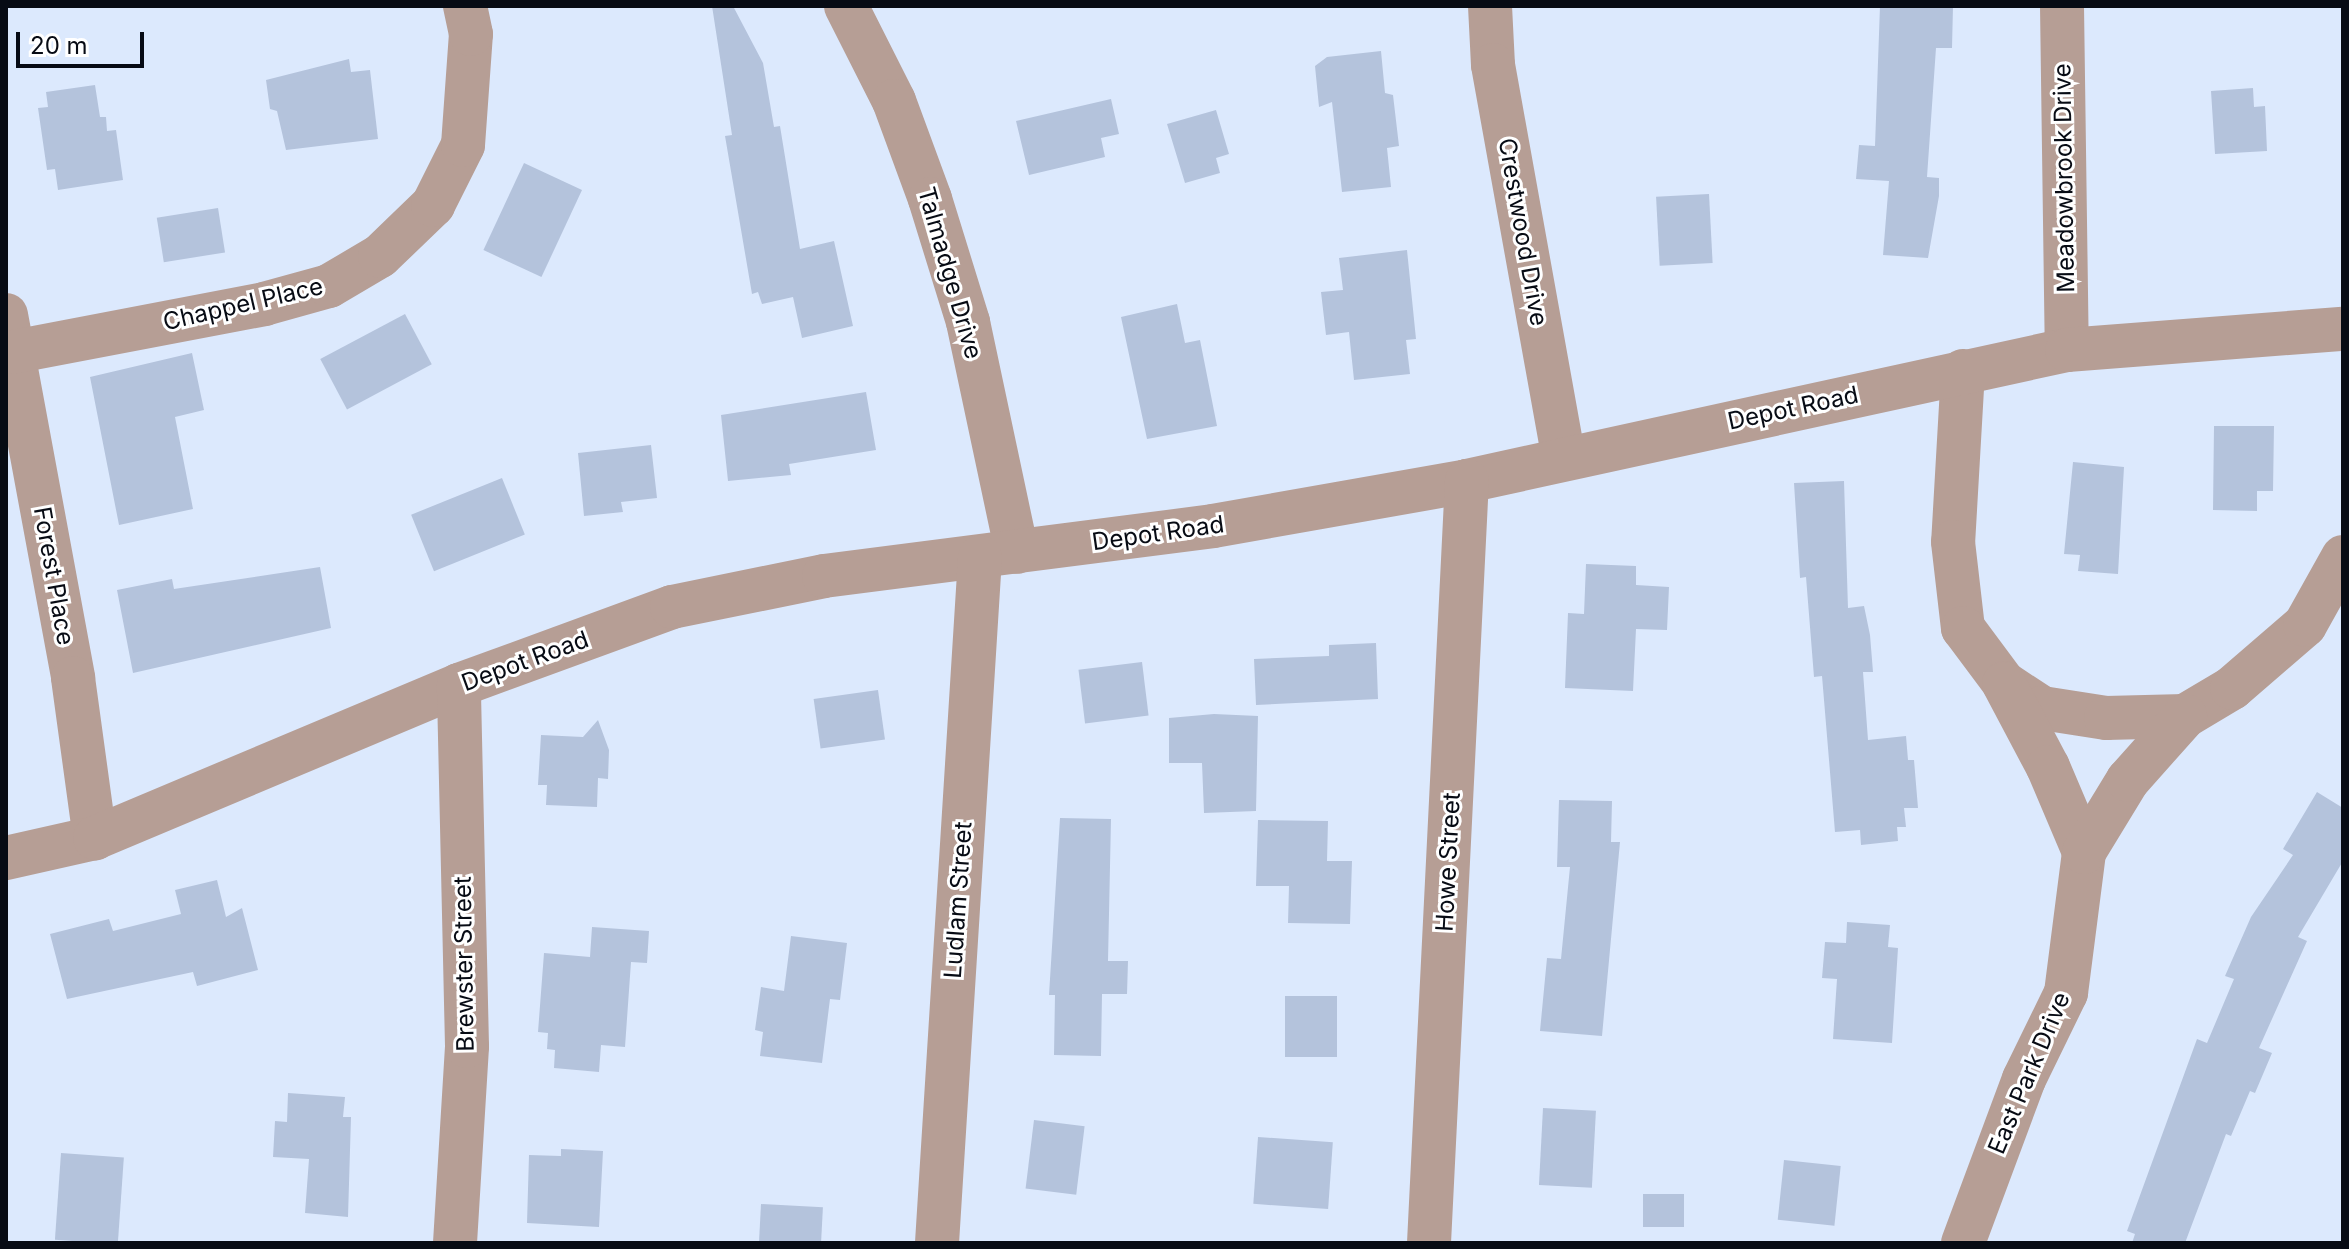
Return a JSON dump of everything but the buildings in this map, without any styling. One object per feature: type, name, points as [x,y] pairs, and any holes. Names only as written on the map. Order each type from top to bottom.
[{"type":"street","name":"Chappel Place","points":[[9,334],[290,297],[329,286],[380,256],[433,205],[463,145],[471,34],[465,6]]},
{"type":"street","name":"Talmadge Drive","points":[[846,6],[894,101],[930,199],[968,322],[998,554]]},
{"type":"street","name":"Crestwood Drive","points":[[1490,6],[1493,65],[1564,458]]},
{"type":"street","name":"Meadowbrook Drive","points":[[2062,6],[2067,350]]},
{"type":"street","name":"Depot Road","points":[[6,858],[95,838],[459,685],[672,607],[824,576],[1213,526],[1467,481],[2067,350],[2343,329]]},
{"type":"street","name":"Forest Place","points":[[9,334],[73,678],[95,838]]},
{"type":"street","name":"East Park Drive","points":[[1963,371],[1953,542],[1963,628],[2004,683],[2048,767],[2084,852]]},
{"type":"street","name":"Howe Street","points":[[1429,1243],[1467,481]]},
{"type":"street","name":"Ludlam Street","points":[[937,1243],[998,554]]},
{"type":"street","name":"East Park Drive","points":[[1963,1243],[2024,1079],[2066,993],[2084,852],[2128,780],[2185,716],[2232,688],[2305,625],[2343,557]]},
{"type":"street","name":"East Park Drive","points":[[2004,683],[2042,708],[2106,718],[2185,716]]},
{"type":"street","name":"Brewster Street","points":[[455,1243],[467,1046],[459,685]]}]
